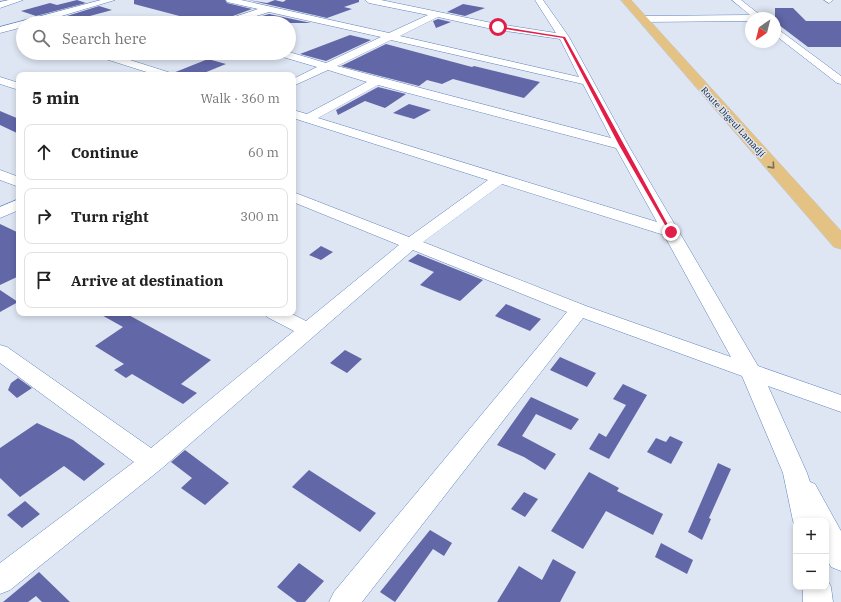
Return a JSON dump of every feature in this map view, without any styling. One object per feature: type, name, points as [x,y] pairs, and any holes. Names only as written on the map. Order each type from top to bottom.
[{"type":"main road","name":"Route Digeul Lamadji","points":[[626,0],[648,18],[841,224]]},
{"type":"main road","name":"Route Digeul Lamadji","points":[[636,0],[648,18],[841,243]]},
{"type":"street","points":[[0,5],[19,0]]},
{"type":"street","points":[[53,16],[111,0]]},
{"type":"street","points":[[230,0],[588,82]]},
{"type":"street","points":[[369,0],[492,26],[564,38]]},
{"type":"street","points":[[736,0],[751,12]]},
{"type":"street","points":[[537,1],[564,38],[621,145],[750,371],[795,473],[819,518]]},
{"type":"street","points":[[246,16],[268,9]]},
{"type":"street","points":[[296,82],[438,14]]},
{"type":"street","points":[[648,18],[745,18]]},
{"type":"street","points":[[0,30],[16,26]]},
{"type":"street","points":[[781,35],[841,81]]},
{"type":"street","points":[[296,58],[377,81],[621,145]]},
{"type":"street","points":[[119,60],[157,72]]},
{"type":"street","points":[[0,80],[16,86]]},
{"type":"street","points":[[307,119],[377,81]]},
{"type":"street","points":[[296,115],[671,232]]},
{"type":"street","points":[[0,174],[16,182]]},
{"type":"street","points":[[0,580],[152,462],[410,244],[499,179]]},
{"type":"street","points":[[296,198],[579,310],[841,404]]},
{"type":"street","points":[[0,213],[16,205]]},
{"type":"street","points":[[344,602],[579,310]]},
{"type":"street","points":[[280,316],[308,330]]},
{"type":"street","points":[[0,352],[152,462]]},
{"type":"street","points":[[795,473],[805,518]]},
{"type":"street","points":[[829,536],[841,558]]},
{"type":"street","points":[[817,590],[818,602]]},
{"type":"building","points":[[77,0],[86,3],[36,16],[21,11],[50,3],[57,5]]},
{"type":"building","points":[[134,0],[225,0],[227,3],[252,9],[233,16],[179,16],[134,4]]},
{"type":"building","points":[[248,0],[267,3],[275,0],[283,2],[286,0],[359,0],[359,2],[344,7],[352,9],[327,18]]},
{"type":"building","points":[[463,4],[485,8],[465,16],[447,12]]},
{"type":"building","points":[[99,6],[112,10],[90,16],[67,16]]},
{"type":"building","points":[[775,8],[793,8],[806,21],[841,21],[841,47],[808,47],[781,27],[781,12],[775,12]]},
{"type":"building","points":[[269,14],[278,16],[262,16]]},
{"type":"building","points":[[438,19],[451,22],[436,28],[433,21]]},
{"type":"building","points":[[296,20],[311,23],[296,23]]},
{"type":"building","points":[[350,35],[371,40],[326,61],[300,54]]},
{"type":"building","points":[[386,44],[472,67],[474,66],[540,82],[524,98],[453,79],[442,84],[427,80],[419,86],[341,66]]},
{"type":"building","points":[[206,60],[226,64],[206,72],[176,72]]},
{"type":"building","points":[[378,87],[406,94],[385,108],[365,101],[338,115],[336,110]]},
{"type":"building","points":[[409,104],[431,110],[414,119],[393,113]]},
{"type":"building","points":[[0,111],[16,118],[16,133],[0,125]]},
{"type":"building","points":[[0,224],[16,232],[16,277],[0,285]]},
{"type":"building","points":[[321,246],[333,252],[321,260],[309,255]]},
{"type":"building","points":[[418,254],[483,280],[460,301],[437,292],[420,285],[434,272],[408,261]]},
{"type":"building","points":[[0,290],[16,301],[16,303],[0,312]]},
{"type":"building","points":[[506,304],[541,319],[530,331],[495,316]]},
{"type":"building","points":[[103,316],[130,316],[211,360],[181,384],[197,393],[183,404],[132,374],[126,378],[114,370],[124,364],[95,346],[123,327]]},
{"type":"building","points":[[345,350],[362,359],[347,373],[330,363]]},
{"type":"building","points":[[560,357],[596,373],[587,387],[550,370]]},
{"type":"building","points":[[18,378],[32,388],[17,398],[8,390],[11,383]]},
{"type":"building","points":[[623,384],[647,395],[609,459],[589,449],[599,433],[606,437],[626,405],[613,399]]},
{"type":"building","points":[[531,397],[579,419],[571,430],[536,414],[522,436],[556,454],[545,470],[524,457],[497,445]]},
{"type":"building","points":[[37,423],[73,440],[105,464],[84,481],[64,466],[20,497],[0,478],[0,448]]},
{"type":"building","points":[[670,436],[683,442],[671,464],[647,452],[656,438],[666,442]]},
{"type":"building","points":[[185,450],[229,483],[205,505],[181,488],[192,478],[171,462]]},
{"type":"building","points":[[718,463],[731,469],[709,518],[711,519],[702,540],[688,532]]},
{"type":"building","points":[[309,470],[376,513],[360,532],[292,487]]},
{"type":"building","points":[[589,472],[619,488],[617,491],[663,514],[653,535],[606,511],[583,549],[551,531]]},
{"type":"building","points":[[524,492],[538,499],[525,517],[511,509]]},
{"type":"building","points":[[25,501],[40,514],[22,528],[7,515]]},
{"type":"building","points":[[430,530],[452,543],[444,556],[433,549],[395,602],[380,592]]},
{"type":"building","points":[[661,543],[693,560],[687,574],[655,557]]},
{"type":"building","points":[[553,559],[576,572],[560,602],[497,602],[519,566],[542,580]]},
{"type":"building","points":[[299,563],[324,581],[305,602],[297,602],[277,587]]},
{"type":"building","points":[[39,572],[70,602],[42,602],[36,596],[28,602],[3,602]]},
{"type":"route","points":[[498,27],[564,38],[621,145],[671,232]]}]
